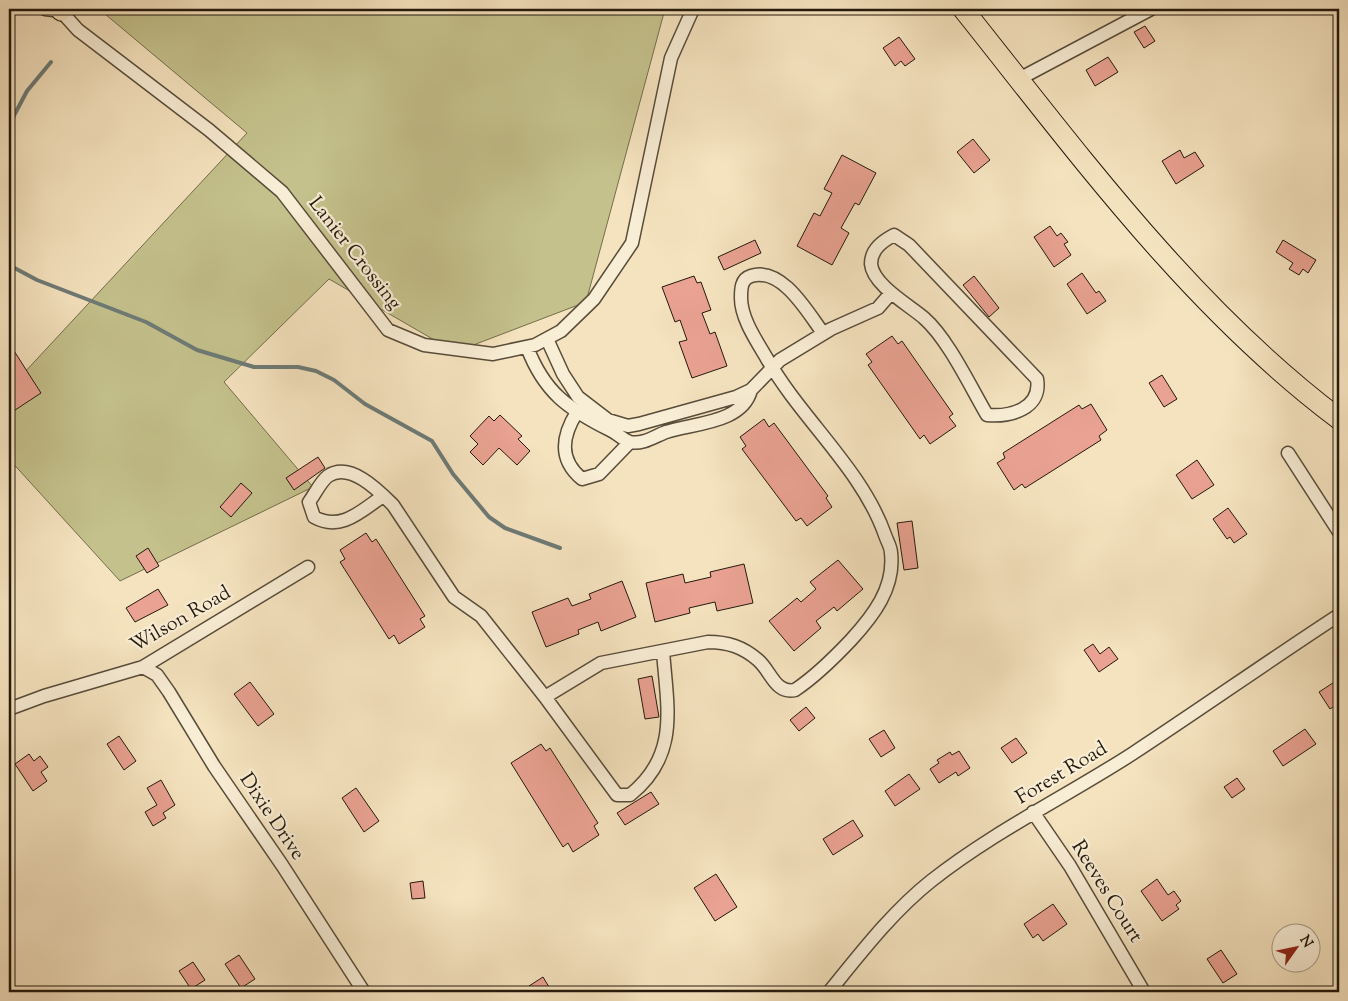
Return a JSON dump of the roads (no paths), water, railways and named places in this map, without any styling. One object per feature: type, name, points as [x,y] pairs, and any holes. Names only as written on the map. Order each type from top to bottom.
[{"type":"highway","points":[[963,9],[1139,226],[1179,271],[1266,359],[1339,419]]},
{"type":"street","name":"Lanier Crossing","points":[[56,9],[78,30],[209,130],[282,192],[388,330],[424,345],[493,354],[527,347],[561,331],[577,318],[594,299],[632,243],[671,58],[693,9]]},
{"type":"street","points":[[1019,79],[1151,9]]},
{"type":"street","points":[[894,235],[909,244],[1036,379],[1038,389],[1030,405],[1004,416],[986,415],[940,338],[925,319],[891,294],[875,274],[871,264],[874,252],[881,242],[894,235]]},
{"type":"street","points":[[545,697],[601,663],[708,642],[726,642],[760,661],[780,688],[787,692],[795,690],[824,667],[877,609],[888,587],[891,553],[877,512],[772,368],[750,328],[741,302],[742,285],[748,277],[761,273],[790,289],[823,333]]},
{"type":"street","points":[[547,339],[563,374],[578,397],[608,420],[622,424],[639,424],[736,397],[751,390],[780,360],[823,333],[878,308],[891,294]]},
{"type":"street","points":[[527,347],[534,367],[558,399],[630,442],[646,441],[666,432],[713,421],[729,414],[749,398],[751,390]]},
{"type":"street","points":[[577,412],[567,428],[565,449],[574,472],[582,479],[598,474],[630,442]]},
{"type":"street","points":[[1288,453],[1339,532]]},
{"type":"street","points":[[384,496],[340,522],[325,523],[314,517],[309,502],[328,476],[342,472],[366,480],[384,496],[393,505],[454,597],[481,616],[545,697],[617,794],[630,795],[654,772],[663,751],[668,721],[663,650]]},
{"type":"street","name":"Wilson Road","points":[[9,709],[44,696],[143,668],[308,567]]},
{"type":"street","name":"Forest Road","points":[[828,992],[885,926],[930,882],[1033,812],[1066,795],[1133,753],[1339,615]]},
{"type":"street","name":"Dixie Drive","points":[[143,668],[157,675],[169,692],[214,766],[364,992]]},
{"type":"street","name":"Reeves Court","points":[[1033,812],[1070,866],[1144,992]]},
{"type":"waterway","points":[[9,125],[27,91],[51,62]]},
{"type":"waterway","points":[[9,265],[37,280],[146,322],[197,350],[254,367],[298,367],[316,371],[334,380],[365,404],[432,441],[453,474],[489,517],[505,528],[560,548]]}]
